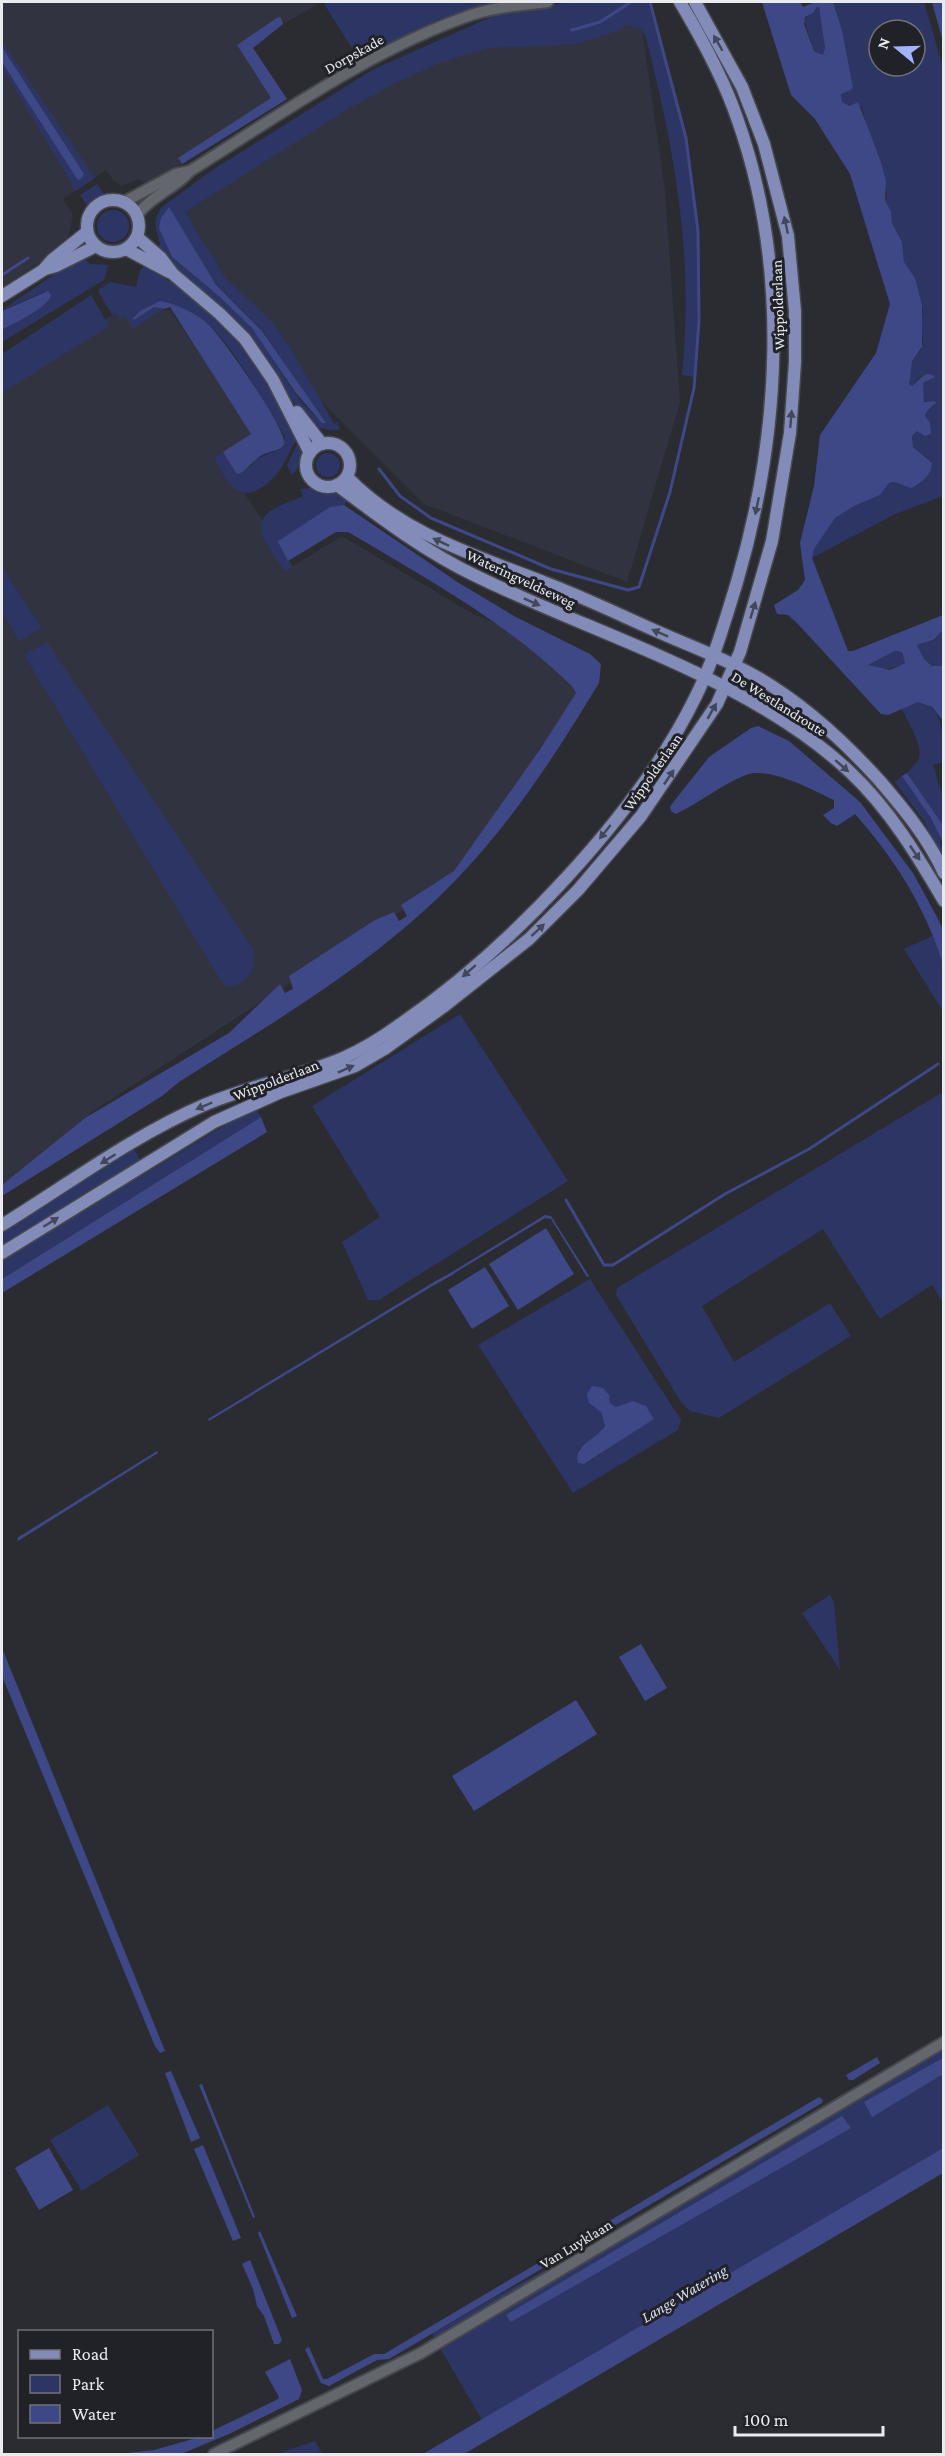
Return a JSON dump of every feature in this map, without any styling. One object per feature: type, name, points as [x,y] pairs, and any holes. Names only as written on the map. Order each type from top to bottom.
[{"type":"main road","name":"Wippolderlaan","points":[[2,1225],[174,1120],[255,1086],[342,1058],[381,1037],[422,1009],[503,940],[570,872],[605,832],[662,754],[685,718],[714,656],[750,538],[763,476],[772,389],[771,276],[761,205],[737,117],[707,50],[680,2]]},
{"type":"main road","name":"Wippolderlaan","points":[[2,1253],[214,1122],[281,1092],[355,1065],[386,1048],[443,1007],[544,924],[616,847],[656,796],[710,716],[735,665],[767,562],[785,472],[794,384],[794,283],[782,204],[753,112],[730,63],[695,2]]},
{"type":"main road","points":[[126,249],[137,237],[139,222],[137,215],[124,202],[103,201],[89,215],[87,232],[96,246],[107,252],[126,249],[173,274],[220,314],[245,339],[273,380],[310,453],[307,469],[312,479],[323,486],[342,481],[350,465],[347,453],[337,445],[322,444],[310,453]]},
{"type":"main road","points":[[45,269],[52,260],[87,232]]},
{"type":"main road","points":[[137,237],[161,258],[173,274]]},
{"type":"main road","points":[[2,296],[45,269],[96,246]]},
{"type":"main road","points":[[273,380],[322,444]]},
{"type":"main road","name":"Wateringveldseweg","points":[[342,481],[359,489],[404,523],[442,543],[565,590],[714,656]]},
{"type":"main road","name":"Wateringveldseweg","points":[[342,481],[410,538],[463,570],[705,677]]},
{"type":"main road","name":"De Westlandroute","points":[[714,656],[735,665],[778,690],[824,725],[891,794],[919,829],[944,873]]},
{"type":"main road","name":"De Westlandroute","points":[[705,677],[795,729],[829,754],[856,779],[883,808],[900,831],[944,902]]},
{"type":"street","name":"Dorpskade","points":[[137,215],[152,200],[181,181],[190,171],[350,72],[410,41],[473,15],[548,2]]},
{"type":"street","name":"Dorpskade","points":[[124,202],[176,174],[190,171]]},
{"type":"street","name":"Van Luyklaan","points":[[214,2454],[421,2353],[944,2042]]},
{"type":"shaded area","points":[[2,2],[316,2],[318,4],[283,24],[283,21],[237,45],[272,98],[179,158],[182,164],[147,185],[139,179],[122,186],[113,180],[106,170],[63,199],[73,215],[67,243],[2,288]]},
{"type":"shaded area","points":[[639,8],[665,191],[680,402],[627,582],[424,504],[316,396],[171,210],[438,54]]},
{"type":"shaded area","points":[[170,310],[254,434],[233,476],[293,566],[342,536],[475,615],[515,631],[539,647],[582,696],[457,873],[93,1111],[2,1188],[2,383],[115,313]]},
{"type":"green space","points":[[323,2],[506,2],[442,18],[358,58]]},
{"type":"green space","points":[[566,2],[648,2],[674,90],[694,196],[700,269],[696,377],[682,375],[686,289],[684,247],[666,122],[646,38],[641,29],[625,25],[621,30],[576,44],[489,48],[439,63],[348,109],[185,212],[226,279],[270,319],[288,344],[334,424],[337,422],[340,429],[314,428],[241,326],[157,251],[160,244],[156,226],[158,213],[161,208],[211,171],[372,70],[500,13]],"holes":[[[172,257],[203,266],[216,285],[262,330],[325,423],[303,404],[261,340],[243,318]]]},
{"type":"green space","points":[[833,2],[924,2],[944,71],[943,496],[893,515],[812,558],[814,549],[835,518],[854,506],[880,495],[889,483],[899,483],[912,488],[923,481],[932,467],[932,463],[913,447],[912,436],[917,431],[921,431],[927,420],[925,417],[927,411],[934,406],[931,401],[928,403],[923,400],[923,383],[931,379],[929,374],[920,377],[912,386],[909,384],[912,361],[921,350],[923,342],[921,326],[923,310],[915,278],[904,262],[902,242],[892,223],[885,200],[887,195],[881,162],[866,126],[862,107],[850,106],[842,102],[840,94],[853,87],[842,30]]},
{"type":"green space","points":[[819,7],[825,48],[824,55],[814,51],[804,20]]},
{"type":"green space","points":[[2,41],[95,178],[76,191],[2,67],[2,62],[77,179],[84,174],[2,47]]},
{"type":"green space","points":[[97,184],[106,197],[89,209],[80,195]]},
{"type":"green space","points":[[113,210],[124,215],[129,226],[124,237],[113,242],[102,237],[97,226],[102,215]]},
{"type":"green space","points":[[81,256],[90,264],[108,265],[104,280],[2,342],[2,330],[44,305],[47,291],[2,310]]},
{"type":"green space","points":[[147,265],[220,320],[244,345],[275,391],[298,438],[281,469],[264,487],[249,493],[235,489],[226,479],[214,458],[223,452],[236,473],[250,467],[256,459],[280,449],[285,437],[248,376],[215,331],[206,323],[160,301],[134,315],[134,320],[154,307],[164,309],[133,329],[125,316],[119,318],[117,313],[112,315],[99,293],[98,290],[110,282],[136,287],[140,270]]},
{"type":"green space","points":[[91,295],[109,326],[2,393],[2,354]]},
{"type":"green space","points":[[298,443],[301,460],[292,475],[287,465]]},
{"type":"green space","points":[[328,453],[333,454],[339,460],[339,470],[333,476],[328,477],[323,476],[317,470],[316,465],[317,460],[323,454]]},
{"type":"green space","points":[[310,488],[350,498],[344,505],[330,507],[288,561],[292,567],[285,572],[265,540],[262,524],[265,516],[272,510],[303,496],[300,489]]},
{"type":"green space","points":[[2,567],[42,628],[19,641],[2,612]]},
{"type":"green space","points":[[943,630],[943,666],[934,667],[924,659],[917,645],[933,640]]},
{"type":"green space","points":[[47,642],[253,949],[252,969],[245,980],[240,983],[227,987],[221,981],[24,655]]},
{"type":"green space","points":[[895,651],[902,652],[905,663],[887,669],[878,669],[868,665]]},
{"type":"green space","points":[[914,702],[932,708],[940,723],[943,762],[933,765],[941,791],[943,791],[943,827],[907,773],[918,760],[920,753],[914,733],[901,708]]},
{"type":"green space","points":[[902,776],[935,825],[943,859],[924,821],[895,782]]},
{"type":"green space","points":[[934,935],[943,964],[943,1011],[904,949]]},
{"type":"green space","points":[[460,1014],[568,1181],[379,1300],[368,1300],[342,1242],[380,1217],[312,1106]]},
{"type":"green space","points":[[943,1092],[943,1303],[932,1285],[880,1319],[823,1229],[702,1306],[734,1362],[830,1303],[851,1336],[719,1418],[690,1411],[681,1402],[616,1295],[617,1288]]},
{"type":"green space","points":[[255,1107],[261,1117],[2,1279],[2,1261]]},
{"type":"green space","points":[[134,1149],[140,1160],[2,1245],[2,1231]]},
{"type":"green space","points":[[590,1279],[681,1420],[678,1430],[573,1493],[478,1345]],"holes":[[[609,1395],[610,1403],[616,1407],[633,1401],[646,1406],[653,1419],[585,1464],[578,1450],[600,1433],[605,1426],[601,1412],[596,1406]]]},
{"type":"green space","points":[[830,1595],[834,1602],[840,1670],[802,1613]]},
{"type":"green space","points":[[943,2048],[943,2148],[482,2420],[432,2334],[499,2295],[837,2112]]},
{"type":"green space","points":[[108,2105],[139,2155],[82,2191],[50,2140]]},
{"type":"green space","points":[[315,2441],[322,2454],[277,2454]]},
{"type":"water","points":[[762,2],[800,2],[803,7],[815,2],[833,2],[842,30],[853,87],[841,94],[842,102],[850,106],[858,102],[881,162],[886,181],[885,200],[891,212],[892,223],[902,242],[904,262],[915,278],[922,305],[922,347],[912,361],[909,384],[912,386],[928,374],[935,377],[923,383],[924,402],[934,401],[936,403],[925,416],[930,423],[931,434],[925,436],[917,431],[912,436],[913,447],[932,463],[928,475],[912,488],[895,482],[889,483],[880,495],[854,506],[835,518],[814,549],[812,558],[848,651],[943,615],[943,630],[933,640],[917,645],[924,659],[932,666],[943,666],[943,721],[932,707],[918,702],[888,715],[881,714],[797,623],[788,615],[777,614],[774,605],[798,590],[805,580],[800,543],[814,486],[820,435],[876,353],[890,304],[850,174],[815,119],[791,95]],"holes":[[[819,7],[825,48],[823,55],[814,51],[804,24],[805,17],[813,13]],[[895,651],[902,652],[905,663],[890,670],[868,665]]]},
{"type":"water","points":[[932,2],[943,2],[943,42]]},
{"type":"water","points":[[278,17],[281,18],[283,24],[253,48],[287,99],[182,164],[178,158],[271,98],[237,45]]},
{"type":"water","points":[[2,47],[84,174],[80,180],[77,179],[2,62]]},
{"type":"water","points":[[169,207],[216,285],[262,331],[326,423],[322,423],[295,392],[252,328],[220,297],[172,257],[159,228],[161,218]]},
{"type":"water","points":[[48,291],[51,295],[44,305],[2,330],[2,311]]},
{"type":"water","points":[[160,301],[192,313],[216,333],[266,404],[283,436],[284,444],[281,448],[264,454],[243,472],[236,473],[223,452],[251,434],[170,307],[164,309],[154,307],[134,320],[133,318],[140,311]]},
{"type":"water","points":[[344,505],[459,583],[514,616],[590,654],[601,664],[599,683],[554,755],[486,847],[436,900],[402,930],[367,958],[293,1010],[179,1082],[162,1096],[2,1196],[2,1185],[85,1118],[229,1033],[280,984],[285,993],[293,989],[289,976],[375,920],[394,912],[399,921],[407,916],[401,905],[454,871],[541,748],[576,693],[572,686],[547,663],[493,621],[348,532],[336,532],[288,561],[278,542],[280,540],[330,507]]},
{"type":"water","points":[[758,726],[789,741],[860,802],[913,873],[937,917],[943,930],[943,964],[918,903],[896,866],[870,831],[855,814],[837,826],[823,815],[834,808],[834,800],[791,780],[756,773],[737,779],[676,814],[671,811],[670,807],[709,757],[751,728]]},
{"type":"water","points":[[907,773],[942,824],[943,843],[931,818],[902,776]]},
{"type":"water","points":[[261,1117],[267,1132],[2,1293],[2,1279]]},
{"type":"water","points":[[545,1215],[551,1216],[589,1276],[587,1277],[551,1219],[545,1218],[453,1274],[452,1272]]},
{"type":"water","points":[[546,1228],[574,1274],[518,1310],[489,1264]]},
{"type":"water","points":[[485,1267],[509,1306],[472,1329],[448,1290]]},
{"type":"water","points":[[434,1282],[436,1284],[209,1421],[208,1419]]},
{"type":"water","points":[[592,1386],[603,1388],[609,1395],[610,1403],[616,1407],[633,1401],[646,1406],[654,1419],[584,1464],[578,1463],[579,1452],[605,1426],[601,1412],[589,1403],[587,1394]]},
{"type":"water","points":[[157,1451],[158,1453],[18,1541],[17,1538]]},
{"type":"water","points":[[641,1644],[667,1688],[645,1701],[619,1657]]},
{"type":"water","points":[[2,1648],[165,2051],[160,2053],[155,2046],[2,1676]]},
{"type":"water","points":[[576,1700],[597,1734],[474,1811],[452,1776]]},
{"type":"water","points":[[877,2057],[880,2063],[853,2080],[849,2080],[846,2075]]},
{"type":"water","points":[[943,2058],[943,2074],[872,2117],[864,2102]]},
{"type":"water","points":[[171,2071],[200,2138],[191,2142],[165,2073]]},
{"type":"water","points":[[202,2084],[255,2217],[253,2218],[199,2085]]},
{"type":"water","points":[[819,2097],[823,2100],[822,2103],[389,2359],[377,2360],[329,2386],[321,2383],[305,2349],[309,2347],[323,2379],[374,2354],[384,2354]]},
{"type":"water","points":[[842,2116],[851,2128],[511,2322],[506,2315]]},
{"type":"water","points":[[203,2145],[241,2238],[233,2241],[194,2149]]},
{"type":"water","points":[[49,2148],[73,2190],[39,2210],[15,2168]]},
{"type":"water","points":[[943,2148],[943,2173],[464,2454],[423,2454]]},
{"type":"water","points":[[260,2231],[297,2316],[292,2318],[258,2233]]},
{"type":"water","points":[[250,2260],[282,2340],[279,2344],[274,2344],[242,2264]]},
{"type":"water","points":[[290,2359],[302,2390],[299,2399],[229,2434],[181,2454],[118,2454],[154,2450],[196,2438],[213,2438],[213,2431],[278,2399],[265,2372]]},
{"type":"waterway","points":[[572,30],[600,22],[631,2]]},
{"type":"waterway","points":[[379,469],[400,496],[431,518],[551,569],[628,590],[639,587],[670,492],[694,388],[699,321],[698,231],[686,138],[650,2]]},
{"type":"waterway","points":[[2,275],[28,258]]},
{"type":"waterway","points":[[566,1200],[604,1265],[613,1265],[725,1194],[809,1149],[938,1064]]},
{"type":"waterway","points":[[435,1283],[453,1273]]},
{"type":"water label","name":"Lange Watering","points":[[684,2293]]}]
